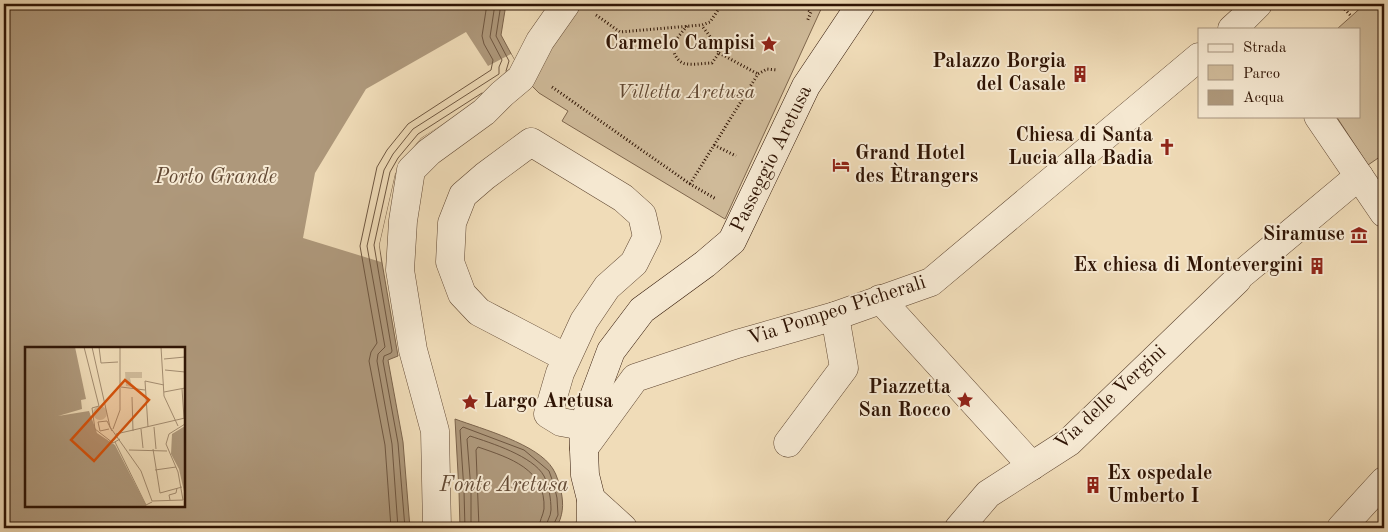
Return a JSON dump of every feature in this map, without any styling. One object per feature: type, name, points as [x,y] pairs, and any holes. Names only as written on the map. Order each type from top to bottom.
[{"type":"street","name":"Passeggio Aretusa","points":[[584,437],[612,351],[642,310],[705,264],[732,241],[806,86],[861,4]]},
{"type":"street","points":[[437,528],[435,431],[413,350],[400,270],[403,221],[411,170],[429,152],[484,112],[521,78],[540,41],[578,7]]},
{"type":"street","name":"Via Pompeo Picherali","points":[[584,437],[635,378],[737,344],[835,316],[931,282],[1198,57]]},
{"type":"street","points":[[1319,118],[1384,213]]},
{"type":"street","points":[[567,358],[479,312],[462,294],[450,262],[452,223],[463,195],[531,142],[623,198],[642,214],[647,237],[634,263],[607,287],[584,321],[567,358],[560,373],[548,414],[584,437],[585,475],[591,499],[590,528]]},
{"type":"street","name":"Via delle Vergini","points":[[959,528],[988,494],[1069,442],[1240,276],[1359,176]]},
{"type":"street","points":[[880,299],[1032,466]]},
{"type":"street","points":[[788,443],[844,368],[835,316]]},
{"type":"street","points":[[1341,528],[1384,481]]},
{"type":"street","points":[[591,499],[622,528]]},
{"type":"path","points":[[578,7],[620,32],[702,25],[710,22],[722,4]]},
{"type":"path","points":[[800,4],[811,12],[804,29]]},
{"type":"path","points":[[1340,4],[1351,16]]},
{"type":"path","points":[[702,25],[719,53],[758,74]]},
{"type":"path","points":[[687,26],[673,46],[678,61],[686,64],[712,62],[719,53]]},
{"type":"path","points":[[540,41],[550,86],[690,184],[720,200]]},
{"type":"path","points":[[690,184],[758,74],[767,69],[780,71]]},
{"type":"path","points":[[714,145],[738,157]]},
{"type":"green space","name":"Villetta Aretusa","points":[[583,4],[817,4],[822,7],[725,219],[562,121],[568,111],[539,93],[530,84],[553,44]]},
{"type":"green space","points":[[1365,4],[1384,4],[1384,154],[1368,165],[1337,118],[1360,118],[1360,28],[1338,28]]},
{"type":"water","name":"Porto Grande","points":[[4,4],[506,4],[501,35],[515,61],[452,117],[421,138],[402,161],[395,174],[379,245],[398,356],[388,360],[403,442],[410,528],[4,528]]},
{"type":"water","name":"Fonte Aretusa","points":[[455,419],[508,438],[546,460],[556,474],[562,496],[563,506],[556,528],[460,528]]},
{"type":"pier","points":[[466,32],[488,66],[511,54],[515,61],[517,77],[421,138],[402,161],[395,174],[379,245],[381,262],[303,238],[315,173],[366,89]]},
{"type":"place","name":"Carmelo Campisi","points":[[769,44]]},
{"type":"place","name":"Palazzo Borgia del Casale","points":[[1080,74]]},
{"type":"place","name":"Chiesa di Santa Lucia alla Badia","points":[[1167,147]]},
{"type":"place","name":"Grand Hotel des Ètrangers","points":[[841,165]]},
{"type":"place","name":"Siramuse","points":[[1359,235]]},
{"type":"place","name":"Ex chiesa di Montevergini","points":[[1317,266]]},
{"type":"place","name":"Piazzetta San Rocco","points":[[965,400]]},
{"type":"place","name":"Largo Aretusa","points":[[470,402]]},
{"type":"place","name":"Ex ospedale Umberto I","points":[[1093,485]]}]
